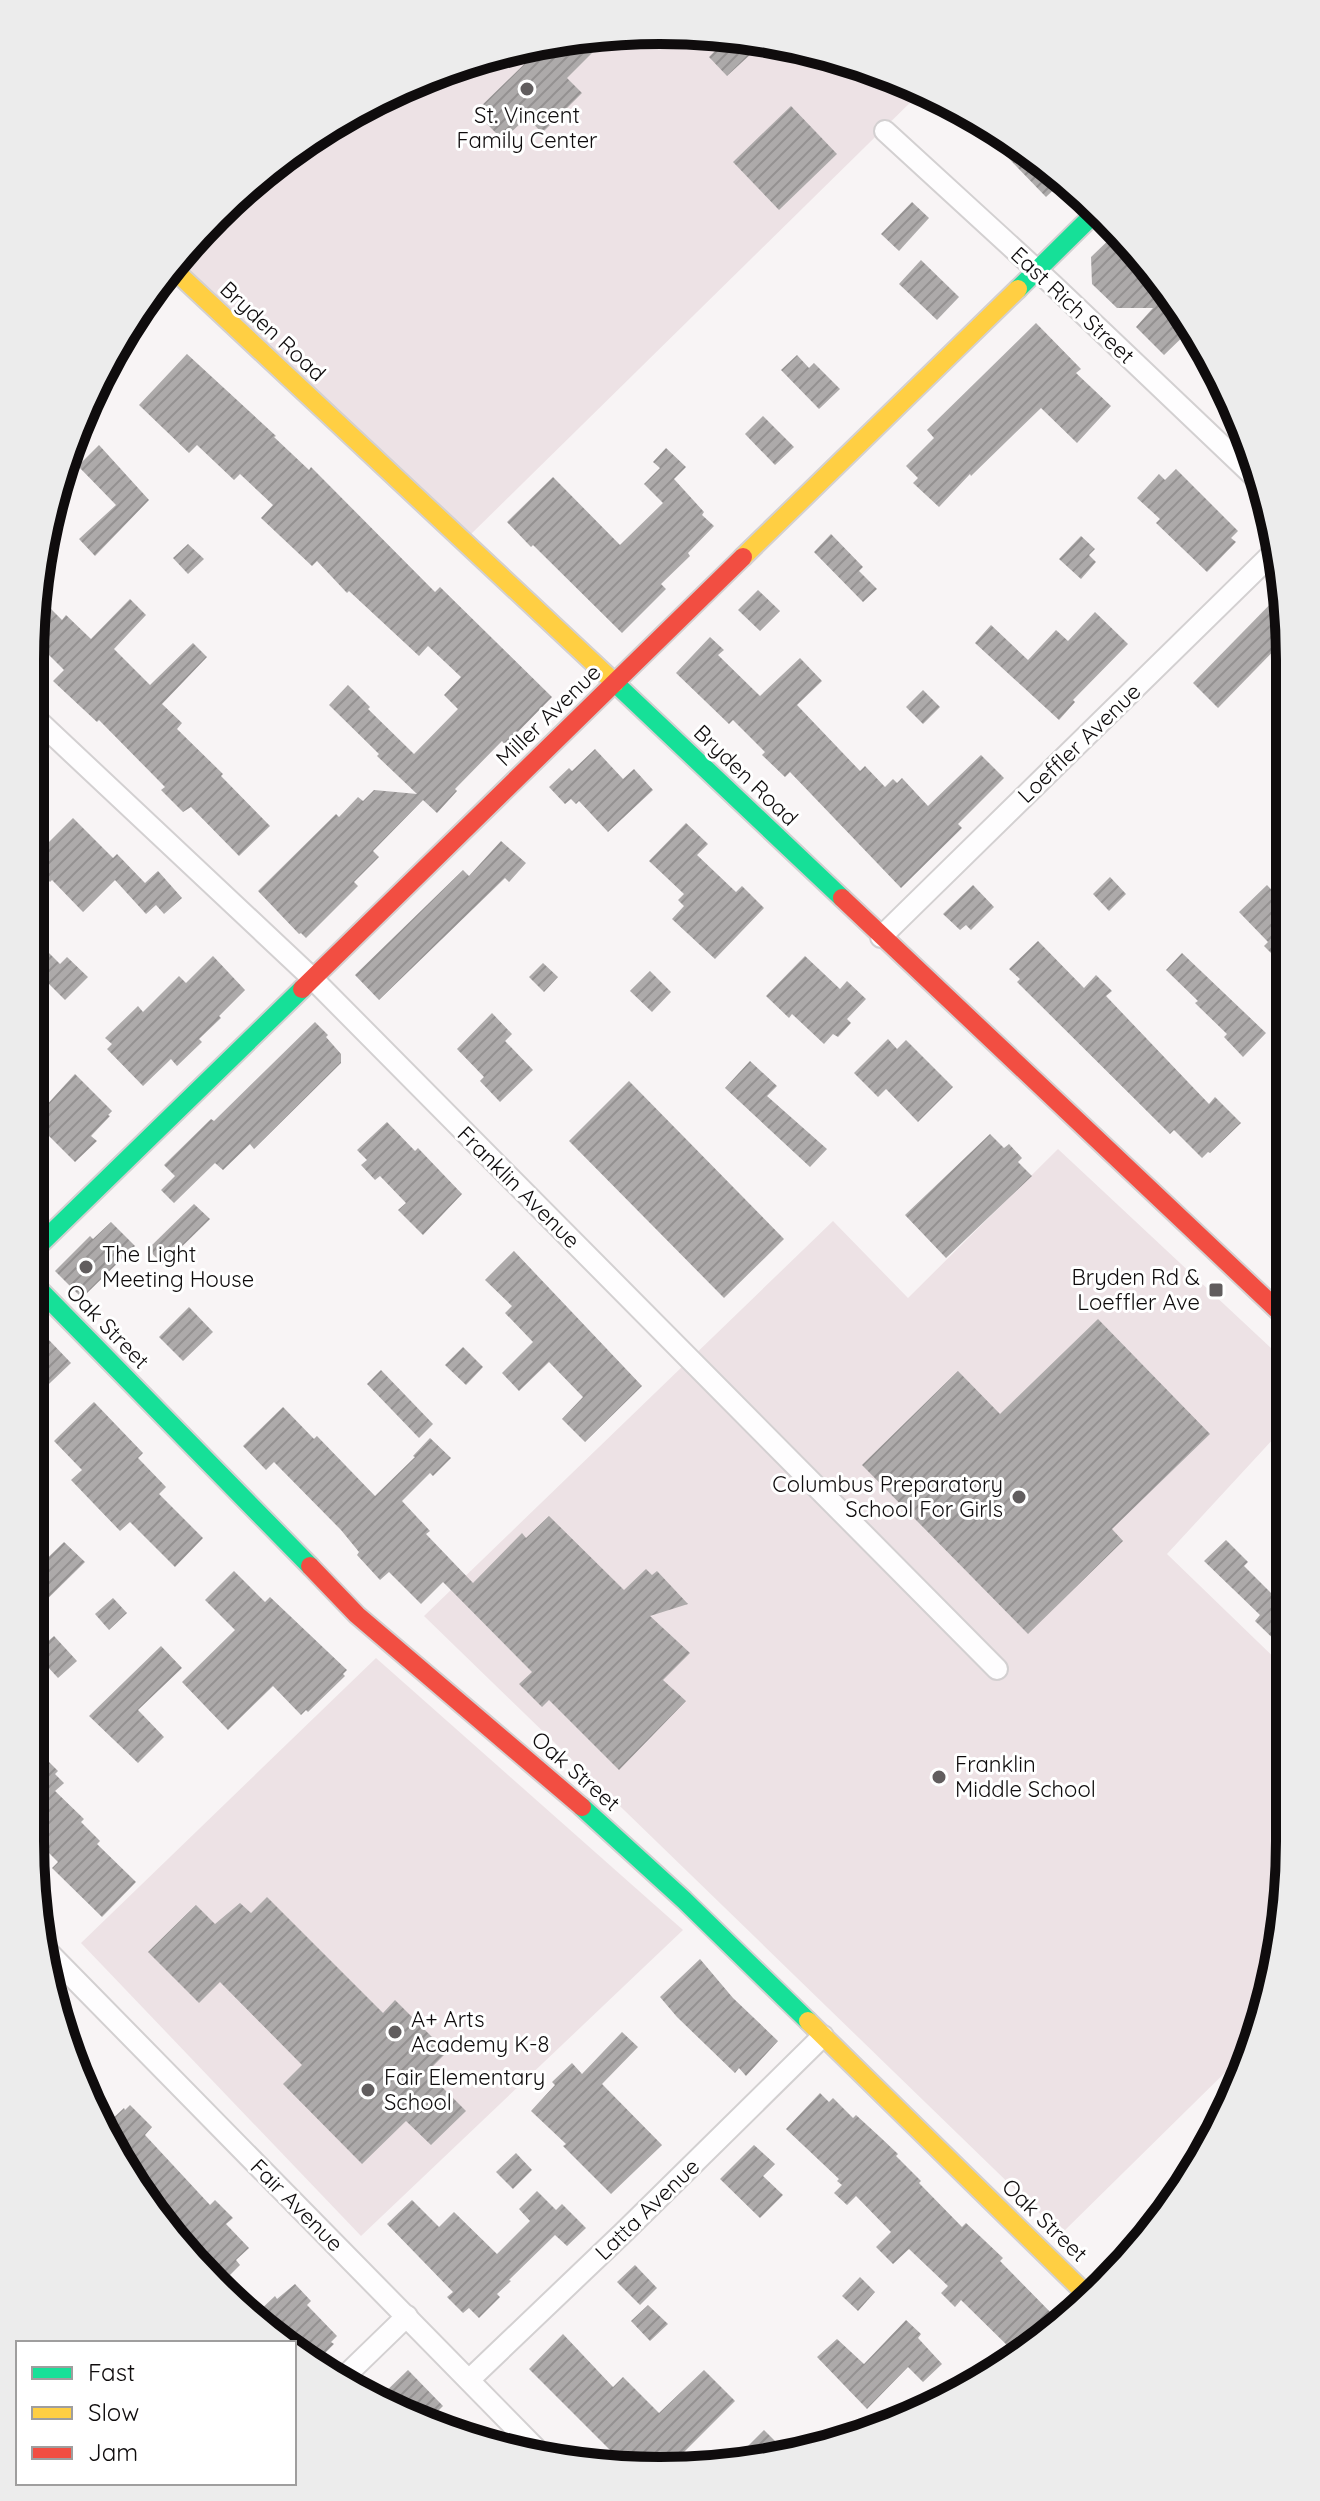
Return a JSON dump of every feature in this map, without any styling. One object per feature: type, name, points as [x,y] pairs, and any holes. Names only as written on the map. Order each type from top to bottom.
[{"type":"street","name":"East Rich Street","points":[[885,131],[1245,467]]},
{"type":"street","name":"Miller Avenue","points":[[44,1240],[1090,218]]},
{"type":"street","name":"Bryden Road","points":[[179,275],[1276,1309]]},
{"type":"street","name":"Loeffler Avenue","points":[[881,937],[1267,559]]},
{"type":"street","name":"Franklin Avenue","points":[[44,726],[312,978],[997,1669]]},
{"type":"street","name":"Oak Street","points":[[44,1294],[357,1615],[570,1796],[684,1900],[1082,2290]]},
{"type":"street","name":"Fair Avenue","points":[[56,1960],[530,2443]]},
{"type":"street","name":"Latta Avenue","points":[[469,2380],[823,2036]]},
{"type":"street","points":[[349,2372],[407,2316]]},
{"type":"shaded area","points":[[620,45],[700,45],[740,49],[819,65],[914,99],[464,541],[179,276],[224,224],[285,171],[352,127],[424,91],[501,65],[540,56]]},
{"type":"shaded area","name":"Franklin Middle School","points":[[1058,1149],[1276,1353],[1276,1436],[1167,1554],[1276,1659],[1275,1881],[1271,1921],[1255,2000],[1234,2064],[1061,2234],[424,1616],[833,1221],[908,1298]]},
{"type":"shaded area","name":"Fair Elementary School","points":[[376,1658],[683,1930],[361,2236],[81,1943]]},
{"type":"building","name":"St. Vincent Family Center","points":[[598,47],[567,78],[582,93],[542,133],[527,117],[503,140],[475,112],[530,58]]},
{"type":"building","points":[[719,47],[753,52],[727,76],[709,57]]},
{"type":"building","points":[[791,106],[837,154],[779,210],[733,162]]},
{"type":"building","points":[[994,143],[1055,188],[1046,197]]},
{"type":"building","points":[[912,202],[929,218],[899,251],[881,234]]},
{"type":"building","points":[[1110,239],[1149,285],[1183,336],[1164,355],[1136,327],[1153,308],[1117,308],[1092,284],[1091,257]]},
{"type":"building","points":[[921,260],[959,297],[937,320],[899,284]]},
{"type":"building","points":[[1036,323],[1081,369],[1076,373],[1111,406],[1077,443],[1041,408],[939,507],[913,483],[918,478],[906,466],[934,438],[927,430]]},
{"type":"building","points":[[187,354],[309,470],[311,467],[435,592],[440,587],[552,697],[505,745],[502,741],[455,789],[457,791],[437,813],[423,800],[373,851],[379,857],[354,882],[358,886],[306,938],[258,891],[336,814],[339,817],[358,797],[363,801],[374,790],[417,794],[329,705],[348,685],[414,754],[458,709],[444,695],[461,677],[428,646],[419,656],[349,591],[347,593],[317,561],[312,566],[261,518],[273,505],[240,474],[234,480],[197,445],[189,453],[139,405]]},
{"type":"building","points":[[797,355],[809,368],[814,363],[840,389],[819,409],[781,370]]},
{"type":"building","points":[[763,416],[794,447],[775,465],[745,434]]},
{"type":"building","points":[[99,445],[149,500],[95,556],[79,539],[116,505],[78,466]]},
{"type":"building","points":[[666,448],[686,467],[674,479],[714,526],[688,553],[690,556],[661,584],[666,589],[622,633],[507,522],[553,477],[620,545],[663,503],[644,484],[660,468],[653,462]]},
{"type":"building","points":[[1176,469],[1238,531],[1231,538],[1236,542],[1207,572],[1156,523],[1160,519],[1137,498],[1159,474],[1165,480]]},
{"type":"building","points":[[831,534],[863,567],[859,571],[877,589],[863,602],[814,552]]},
{"type":"building","points":[[1081,536],[1095,549],[1089,555],[1096,562],[1081,579],[1059,559]]},
{"type":"building","points":[[188,544],[204,559],[188,574],[173,558]]},
{"type":"building","points":[[758,590],[780,611],[760,631],[738,610]]},
{"type":"building","points":[[130,599],[146,615],[114,649],[150,685],[193,643],[207,657],[162,704],[182,723],[177,729],[270,826],[239,856],[191,807],[183,812],[161,790],[165,787],[99,720],[97,722],[53,681],[64,670],[44,650],[47,605],[62,620],[66,615],[91,639]]},
{"type":"building","points":[[1273,601],[1276,649],[1218,708],[1193,683]]},
{"type":"building","points":[[1095,612],[1128,644],[1073,700],[1075,702],[1059,720],[975,643],[991,625],[1028,660],[1056,630],[1068,641]]},
{"type":"building","points":[[710,637],[724,650],[718,655],[760,696],[800,658],[822,681],[797,705],[860,771],[865,766],[885,787],[893,779],[897,783],[902,778],[928,806],[981,755],[1004,778],[958,824],[962,828],[901,888],[790,772],[785,777],[733,720],[729,724],[676,673]]},
{"type":"building","points":[[923,690],[940,707],[923,724],[906,707]]},
{"type":"building","points":[[595,749],[623,779],[634,769],[653,790],[608,832],[579,801],[576,804],[571,799],[565,804],[549,787]]},
{"type":"building","points":[[73,818],[113,858],[117,854],[145,883],[158,871],[182,898],[164,914],[156,905],[146,914],[115,880],[83,912],[52,880],[50,882],[44,876],[44,847]]},
{"type":"building","points":[[686,823],[708,844],[697,855],[736,892],[742,886],[764,908],[715,959],[672,919],[684,906],[678,900],[684,894],[649,861]]},
{"type":"building","points":[[501,841],[526,863],[509,882],[505,878],[379,1000],[355,975],[463,870],[469,876]]},
{"type":"building","points":[[1110,877],[1126,894],[1109,911],[1093,894]]},
{"type":"building","points":[[973,885],[994,907],[971,930],[966,925],[960,930],[943,914]]},
{"type":"building","points":[[1267,885],[1276,894],[1276,958],[1264,946],[1268,942],[1239,912]]},
{"type":"building","points":[[1038,941],[1084,988],[1096,975],[1112,991],[1106,996],[1209,1104],[1215,1097],[1241,1123],[1210,1153],[1202,1158],[1174,1130],[1170,1134],[1017,982],[1020,979],[1009,969]]},
{"type":"building","points":[[44,948],[60,964],[67,957],[88,977],[65,1000],[44,979]]},
{"type":"building","points":[[1182,953],[1266,1033],[1243,1057],[1224,1037],[1227,1034],[1195,1003],[1198,1001],[1166,970]]},
{"type":"building","points":[[213,956],[245,990],[199,1039],[202,1042],[177,1066],[171,1059],[143,1086],[107,1049],[112,1044],[105,1038],[138,1006],[143,1012],[179,976],[186,983]]},
{"type":"building","points":[[805,956],[840,989],[847,981],[866,999],[847,1019],[851,1023],[838,1037],[833,1034],[824,1044],[792,1014],[789,1018],[766,996]]},
{"type":"building","points":[[543,963],[558,977],[544,992],[529,977]]},
{"type":"building","points":[[650,971],[671,992],[652,1012],[630,991]]},
{"type":"building","points":[[492,1013],[512,1034],[505,1041],[533,1070],[500,1102],[480,1081],[484,1077],[457,1049]]},
{"type":"building","points":[[315,1022],[341,1054],[341,1063],[254,1149],[250,1144],[223,1170],[215,1163],[174,1203],[161,1190],[175,1176],[164,1165],[211,1119],[214,1121]]},
{"type":"building","points":[[888,1039],[897,1049],[906,1040],[953,1087],[918,1122],[886,1089],[878,1097],[854,1073]]},
{"type":"building","points":[[750,1061],[777,1086],[767,1096],[827,1149],[810,1167],[725,1088]]},
{"type":"building","points":[[75,1074],[112,1111],[91,1136],[97,1141],[75,1162],[44,1131],[44,1108]]},
{"type":"building","points":[[629,1081],[784,1239],[724,1298],[569,1141]]},
{"type":"building","points":[[387,1122],[415,1151],[418,1148],[462,1194],[423,1235],[398,1210],[406,1203],[380,1176],[375,1180],[361,1165],[367,1160],[357,1150]]},
{"type":"building","points":[[990,1134],[1004,1148],[1009,1144],[1022,1158],[1018,1162],[1032,1176],[946,1258],[905,1215]]},
{"type":"building","points":[[194,1204],[210,1219],[163,1265],[148,1249]]},
{"type":"building","name":"The Light Meeting House","points":[[111,1222],[135,1246],[82,1298],[55,1271],[90,1236],[93,1239]]},
{"type":"building","points":[[514,1251],[642,1386],[585,1442],[562,1419],[583,1397],[549,1362],[519,1391],[502,1373],[533,1342],[505,1313],[512,1306],[485,1280]]},
{"type":"building","points":[[189,1307],[213,1332],[183,1361],[159,1337]]},
{"type":"building","name":"Columbus Preparatory School For Girls","points":[[1098,1319],[1210,1434],[1112,1529],[1123,1541],[1028,1634],[862,1465],[958,1371],[1000,1414]]},
{"type":"building","points":[[48,1339],[71,1363],[44,1389],[44,1343]]},
{"type":"building","points":[[463,1347],[483,1367],[466,1385],[445,1365]]},
{"type":"building","points":[[381,1370],[433,1424],[419,1438],[367,1384]]},
{"type":"building","points":[[94,1402],[143,1453],[138,1458],[166,1487],[159,1494],[203,1538],[175,1567],[130,1522],[120,1531],[71,1480],[82,1470],[54,1441]]},
{"type":"building","points":[[283,1407],[314,1439],[317,1436],[375,1496],[430,1438],[451,1458],[433,1476],[430,1473],[402,1501],[430,1531],[426,1534],[473,1583],[522,1533],[526,1538],[549,1516],[624,1590],[646,1569],[652,1575],[657,1571],[688,1604],[650,1616],[690,1653],[663,1680],[686,1701],[619,1770],[549,1700],[542,1707],[519,1684],[532,1672],[443,1582],[421,1604],[389,1572],[380,1580],[357,1555],[359,1552],[341,1530],[274,1462],[266,1470],[243,1446]]},
{"type":"building","points":[[1226,1540],[1248,1562],[1244,1566],[1275,1597],[1272,1599],[1276,1603],[1276,1641],[1255,1621],[1260,1615],[1204,1561]]},
{"type":"building","points":[[64,1542],[85,1562],[44,1602],[44,1561]]},
{"type":"building","points":[[234,1571],[265,1602],[270,1597],[347,1670],[343,1674],[345,1676],[308,1712],[306,1710],[301,1715],[273,1686],[228,1730],[182,1682],[235,1630],[205,1600]]},
{"type":"building","points":[[113,1598],[127,1613],[109,1630],[95,1614]]},
{"type":"building","points":[[54,1636],[77,1661],[58,1678],[44,1663],[44,1645]]},
{"type":"building","points":[[161,1646],[182,1668],[138,1710],[164,1737],[138,1763],[89,1716]]},
{"type":"building","points":[[44,1757],[58,1771],[55,1774],[64,1783],[55,1791],[84,1819],[81,1822],[100,1841],[97,1844],[136,1882],[102,1917],[52,1868],[58,1862],[44,1848]]},
{"type":"building","name":"A+ Arts Academy K-8","points":[[267,1897],[383,2013],[395,2000],[447,2052],[427,2072],[466,2111],[431,2145],[406,2121],[362,2164],[283,2084],[302,2065],[220,1982],[199,2003],[148,1952],[196,1905],[215,1924],[240,1903],[251,1913]]},
{"type":"building","points":[[700,1959],[733,1998],[778,2041],[746,2076],[739,2068],[735,2073],[660,1997]]},
{"type":"building","points":[[622,2032],[638,2047],[602,2084],[662,2145],[611,2194],[531,2111],[555,2085],[552,2082],[572,2063],[582,2074]]},
{"type":"building","points":[[820,2093],[829,2102],[833,2098],[898,2154],[896,2156],[921,2181],[919,2183],[962,2227],[966,2223],[1003,2258],[1000,2261],[1053,2315],[1010,2348],[961,2300],[955,2307],[941,2293],[948,2286],[909,2249],[893,2264],[876,2247],[891,2232],[856,2196],[847,2205],[834,2193],[842,2185],[837,2181],[839,2179],[786,2129]]},
{"type":"building","points":[[130,2105],[152,2127],[145,2135],[210,2205],[215,2200],[233,2218],[226,2224],[249,2248],[236,2260],[240,2265],[226,2279],[171,2216],[127,2149],[112,2120]]},
{"type":"building","points":[[754,2145],[775,2164],[763,2176],[783,2195],[760,2218],[720,2179]]},
{"type":"building","points":[[516,2153],[532,2170],[513,2189],[496,2172]]},
{"type":"building","points":[[537,2191],[556,2210],[562,2204],[586,2228],[567,2246],[555,2235],[509,2280],[497,2294],[500,2297],[479,2318],[469,2308],[463,2313],[447,2297],[453,2292],[387,2224],[412,2200],[439,2227],[454,2212],[497,2254],[530,2221],[519,2209]]},
{"type":"building","points":[[635,2265],[657,2288],[640,2305],[617,2282]]},
{"type":"building","points":[[860,2277],[875,2292],[858,2311],[842,2296]]},
{"type":"building","points":[[295,2284],[311,2301],[307,2305],[337,2336],[331,2342],[334,2344],[322,2356],[261,2310],[275,2296],[277,2299]]},
{"type":"building","points":[[648,2305],[668,2324],[650,2341],[631,2321]]},
{"type":"building","points":[[906,2320],[921,2334],[918,2338],[942,2364],[923,2382],[908,2367],[867,2409],[817,2357],[837,2339],[864,2364]]},
{"type":"building","points":[[563,2334],[613,2387],[623,2377],[659,2413],[704,2370],[735,2401],[679,2457],[616,2456],[529,2369]]},
{"type":"building","points":[[408,2370],[443,2406],[435,2414],[386,2392]]},
{"type":"building","points":[[764,2430],[779,2445],[742,2452]]},
{"type":"traffic: fast","points":[[1018,289],[1090,218]]},
{"type":"traffic: fast","points":[[615,683],[842,898]]},
{"type":"traffic: fast","points":[[44,1240],[302,989]]},
{"type":"traffic: fast","points":[[44,1294],[310,1566]]},
{"type":"traffic: fast","points":[[582,1807],[684,1900],[808,2021]]},
{"type":"traffic: slow","points":[[179,275],[615,683]]},
{"type":"traffic: slow","points":[[743,557],[1018,289]]},
{"type":"traffic: slow","points":[[808,2021],[1082,2290]]},
{"type":"traffic: jam","points":[[302,989],[743,557]]},
{"type":"traffic: jam","points":[[842,898],[1276,1309]]},
{"type":"traffic: jam","points":[[310,1566],[357,1615],[582,1807]]},
{"type":"place","name":"St. Vincent Family Center","points":[[527,89]]},
{"type":"place","name":"The Light Meeting House","points":[[86,1267]]},
{"type":"place","name":"Bryden Rd & Loeffler Ave","points":[[1216,1290]]},
{"type":"place","name":"Columbus Preparatory School For Girls","points":[[1019,1497]]},
{"type":"place","name":"Franklin Middle School","points":[[939,1777]]},
{"type":"place","name":"A+ Arts Academy K-8","points":[[395,2032]]},
{"type":"place","name":"Fair Elementary School","points":[[368,2090]]}]
